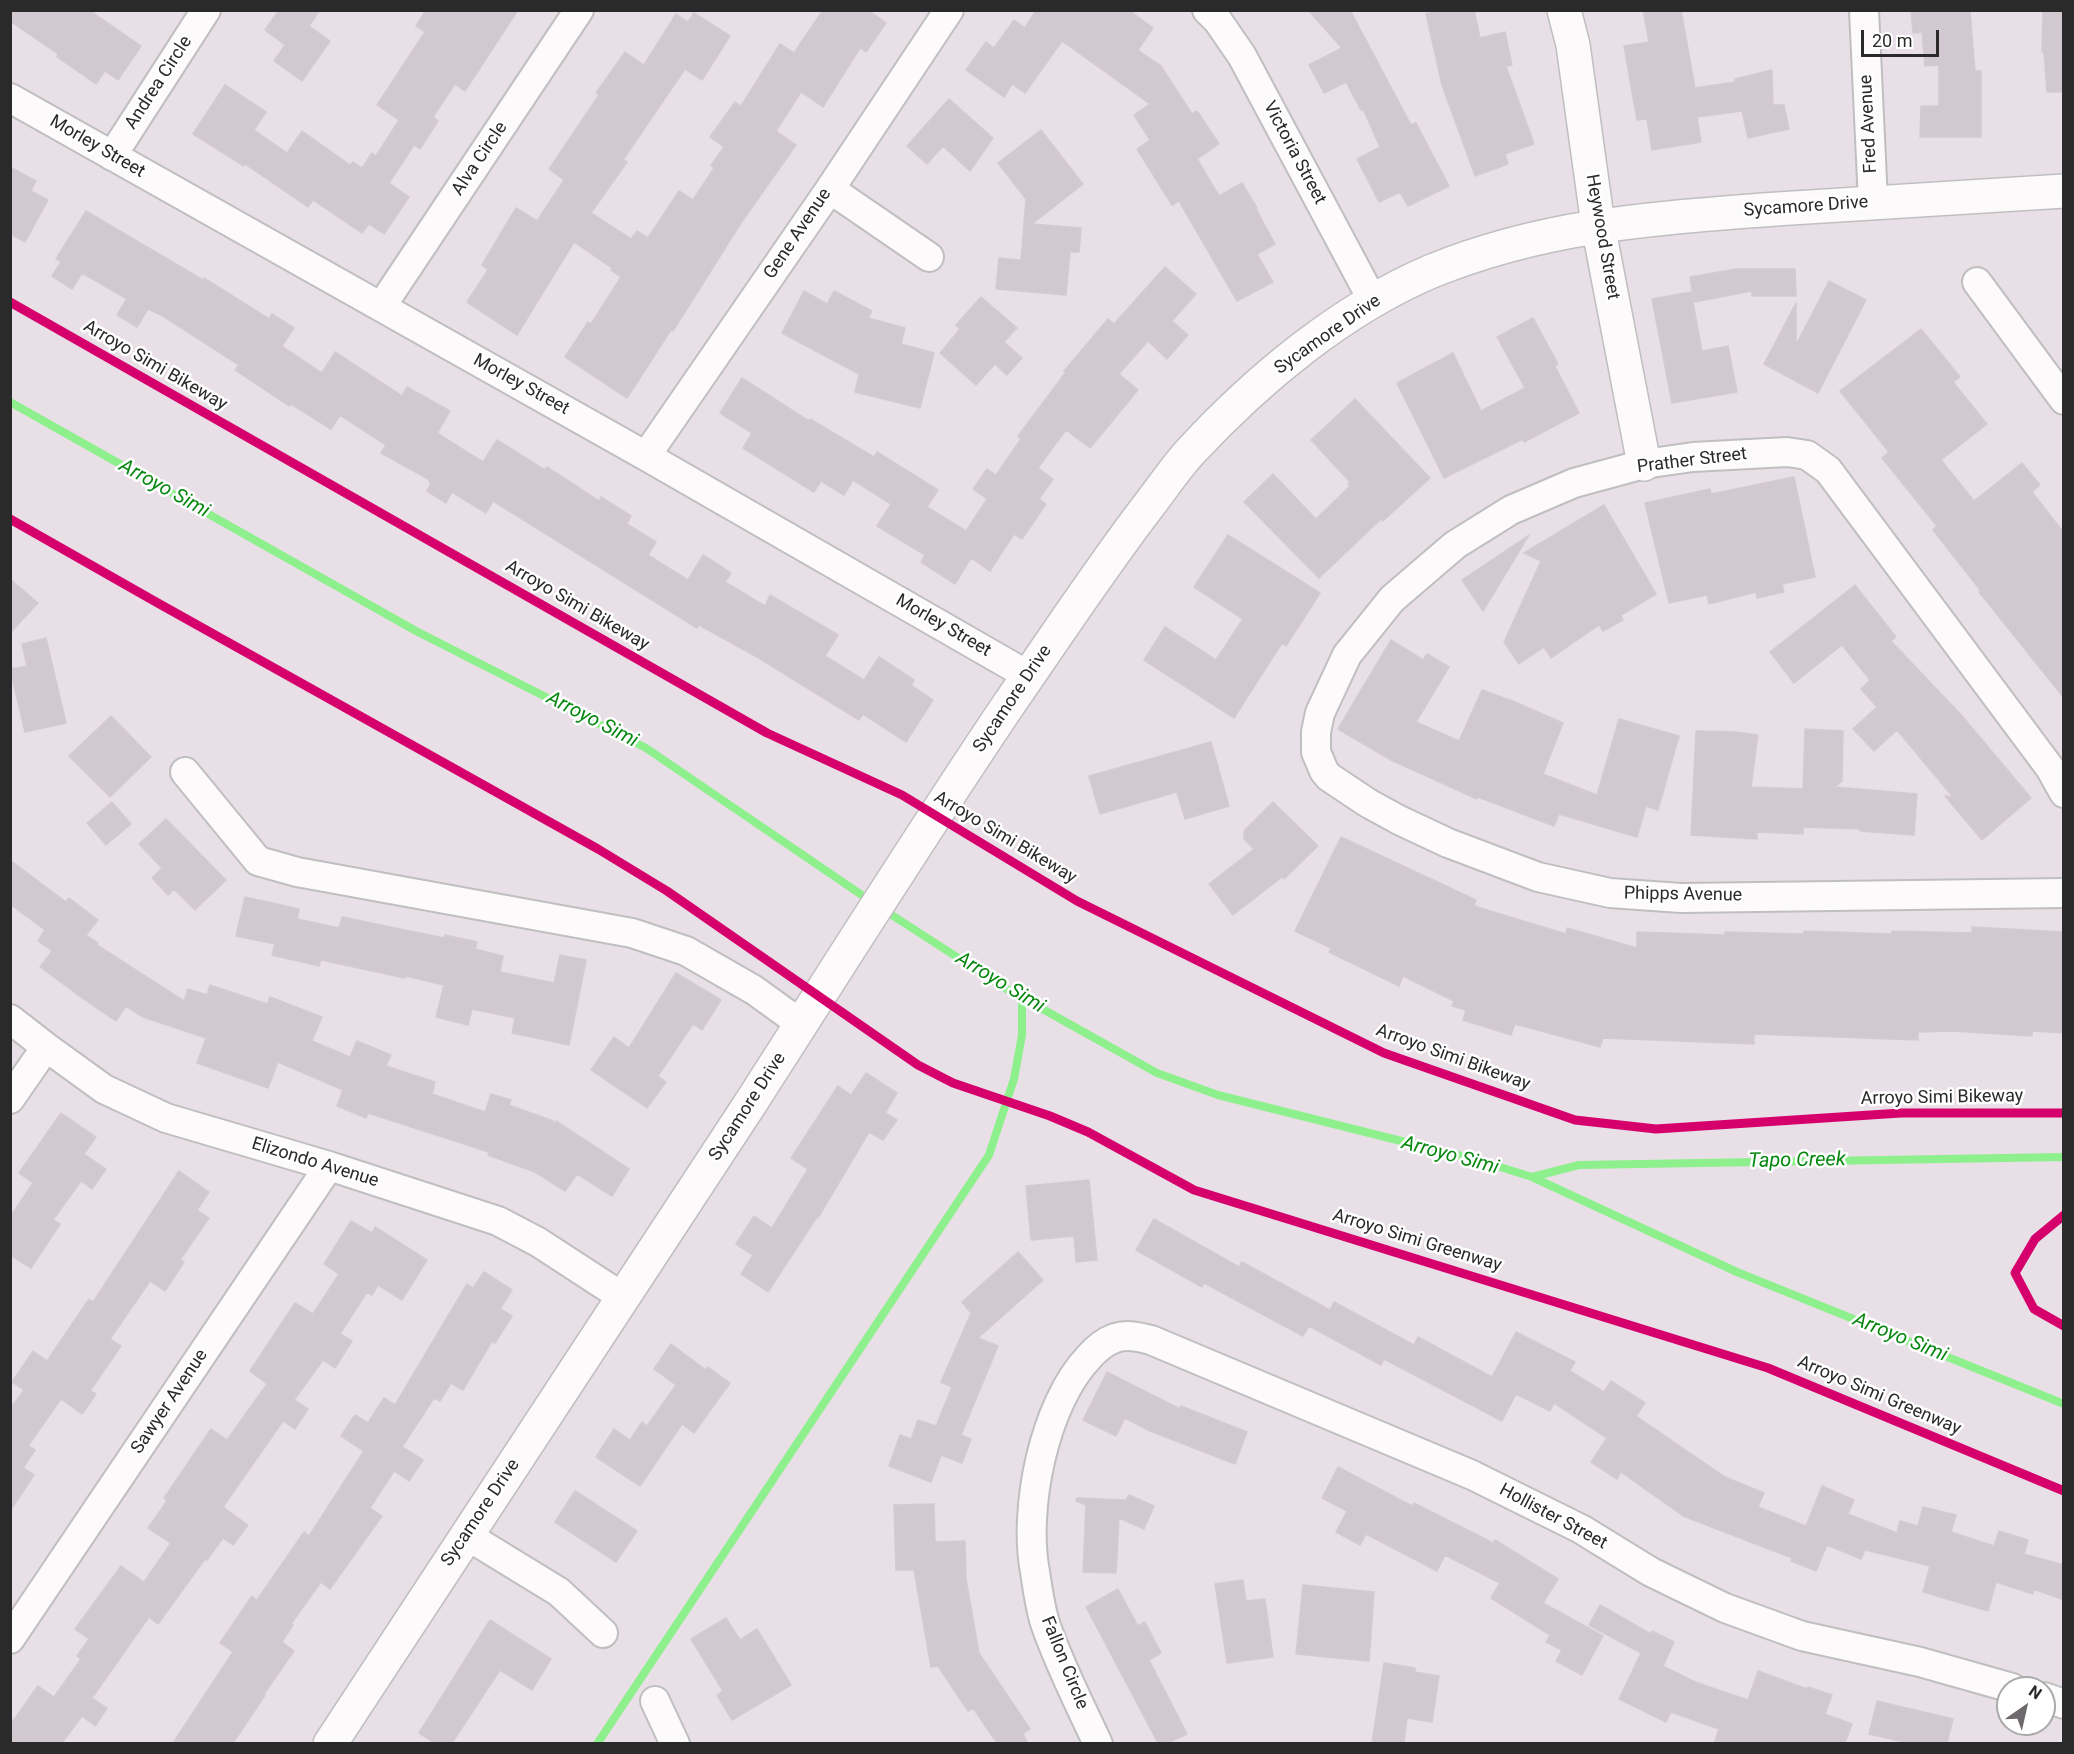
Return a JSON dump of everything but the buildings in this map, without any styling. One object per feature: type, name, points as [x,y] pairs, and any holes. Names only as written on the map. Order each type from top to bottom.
[{"type":"main road","name":"Heywood Street","points":[[1564,10],[1573,45],[1598,225],[1644,464]]},
{"type":"main road","name":"Sycamore Drive","points":[[330,1743],[624,1298],[927,827],[1029,676],[1126,536],[1189,453],[1263,381],[1314,340],[1373,301],[1428,273],[1501,246],[1598,225],[1652,218],[2064,191]]},
{"type":"street","name":"Andrea Circle","points":[[112,156],[206,10]]},
{"type":"street","name":"Alva Circle","points":[[381,307],[579,10]]},
{"type":"street","name":"Gene Avenue","points":[[646,456],[830,189],[949,10]]},
{"type":"street","name":"Victoria Street","points":[[1207,10],[1218,21],[1242,56],[1373,301]]},
{"type":"street","name":"Fred Avenue","points":[[1864,10],[1873,202]]},
{"type":"street","name":"Morley Street","points":[[10,98],[646,456],[1029,676]]},
{"type":"street","points":[[830,189],[929,257]]},
{"type":"street","points":[[1977,282],[2064,400]]},
{"type":"street","name":"Prather Street","points":[[1329,777],[1316,752],[1316,732],[1320,713],[1347,655],[1392,599],[1455,545],[1511,510],[1574,483],[1644,464],[1693,457],[1787,452],[1807,455],[1828,470],[2050,768],[2064,793]]},
{"type":"street","points":[[185,772],[258,861],[297,872],[632,933],[686,951],[754,990],[801,1024]]},
{"type":"street","name":"Phipps Avenue","points":[[1329,777],[1389,814],[1448,843],[1538,877],[1610,893],[1681,898],[2064,893]]},
{"type":"street","name":"Elizondo Avenue","points":[[10,1019],[104,1089],[166,1118],[329,1166],[498,1221],[538,1242],[624,1298]]},
{"type":"street","points":[[10,1099],[46,1047]]},
{"type":"street","name":"Sawyer Avenue","points":[[10,1638],[329,1166]]},
{"type":"street","name":"Hollister Street","points":[[1099,1347],[1115,1338],[1133,1336],[1151,1340],[1472,1475],[1581,1528],[1651,1572],[1725,1608],[1802,1636],[1920,1662],[1996,1683]]},
{"type":"street","name":"Fallon Circle","points":[[1098,1743],[1046,1625],[1034,1569],[1032,1512],[1040,1456],[1059,1402],[1075,1371],[1099,1347]]},
{"type":"street","points":[[466,1535],[560,1592],[603,1633]]},
{"type":"street","points":[[655,1701],[675,1743]]},
{"type":"waterway","name":"Arroyo Simi","points":[[10,402],[416,631],[646,748],[872,902]]},
{"type":"waterway","name":"Arroyo Simi","points":[[884,910],[1005,988],[1157,1073],[1218,1095],[1481,1161],[1532,1177],[1737,1272],[2064,1404]]},
{"type":"waterway","points":[[597,1744],[989,1155],[1014,1079],[1022,1035],[1022,998]]},
{"type":"waterway","name":"Tapo Creek","points":[[1532,1177],[1579,1165],[2064,1157]]},
{"type":"cycle path","name":"Arroyo Simi Bikeway","points":[[10,302],[767,733],[902,795],[1077,901],[1384,1053],[1575,1120],[1656,1129],[1901,1113],[2064,1113]]},
{"type":"cycle path","name":"Arroyo Simi Greenway","points":[[10,519],[598,849],[667,891],[918,1065],[953,1083],[1050,1116],[1088,1132],[1194,1190],[1768,1368],[2064,1491]]},
{"type":"cycle path","points":[[2064,1215],[2035,1239],[2015,1273],[2034,1309],[2064,1326]]}]
